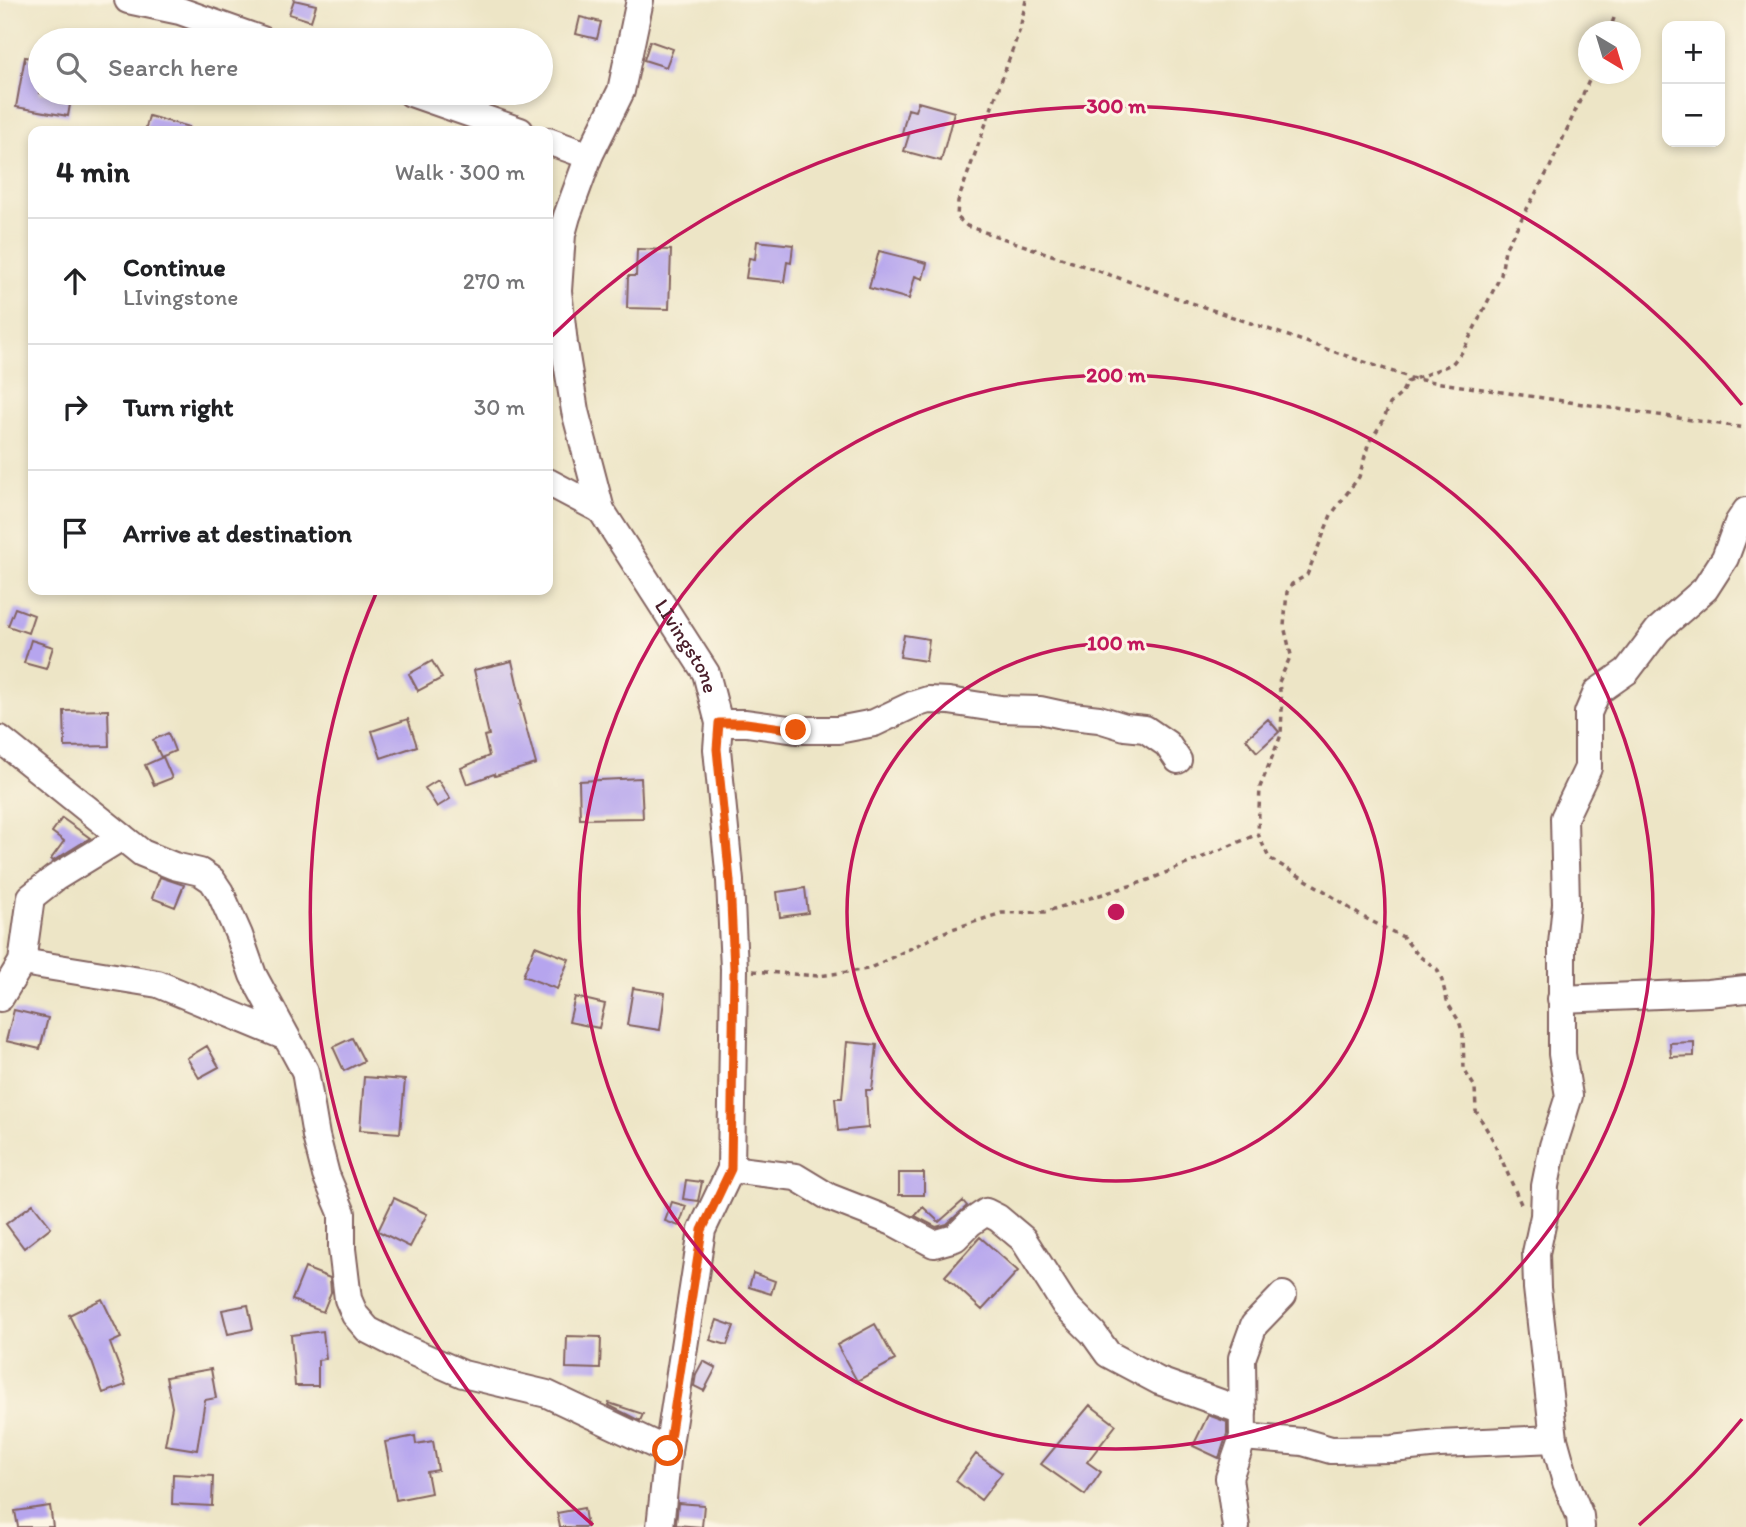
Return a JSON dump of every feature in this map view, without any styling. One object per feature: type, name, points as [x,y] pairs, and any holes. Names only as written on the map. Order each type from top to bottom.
[{"type":"street","points":[[128,0],[180,11],[228,28]]},
{"type":"street","name":"LIvingstone","points":[[640,0],[621,91],[589,156],[571,201],[562,234],[558,290],[575,411],[601,510],[706,673],[719,723],[717,749],[730,881],[734,969],[731,1169],[702,1230],[668,1451],[660,1527]]},
{"type":"street","points":[[445,105],[506,126]]},
{"type":"street","points":[[553,143],[589,156]]},
{"type":"street","points":[[553,485],[601,510]]},
{"type":"street","points":[[1581,1527],[1580,1516],[1566,1482],[1554,1439],[1540,1321],[1536,1253],[1553,1146],[1569,1096],[1562,1054],[1561,999],[1566,904],[1564,818],[1588,768],[1588,713],[1597,692],[1627,671],[1658,630],[1705,589],[1725,558],[1738,523],[1746,511]]},
{"type":"street","points":[[719,723],[746,723],[796,730],[838,730],[874,723],[928,700],[949,701],[1001,709],[1040,710],[1145,729],[1167,744],[1178,760]]},
{"type":"street","points":[[0,739],[142,853],[174,866],[200,872],[212,880],[239,936],[253,975],[305,1071],[316,1136],[326,1175],[341,1213],[348,1299],[355,1315],[368,1330],[463,1374],[547,1394],[668,1451]]},
{"type":"street","points":[[0,998],[22,962],[31,897],[55,878],[122,838]]},
{"type":"street","points":[[22,962],[158,984],[286,1037]]},
{"type":"street","points":[[1561,999],[1746,989]]},
{"type":"street","points":[[731,1169],[796,1177],[829,1197],[893,1222],[934,1244],[955,1238],[986,1212],[998,1218],[1023,1240],[1065,1305],[1093,1333],[1108,1354],[1159,1381],[1244,1411]]},
{"type":"street","points":[[1236,1527],[1229,1478],[1243,1437],[1242,1358],[1254,1325],[1283,1296]]},
{"type":"street","points":[[1243,1437],[1303,1442],[1331,1450],[1554,1439]]},
{"type":"path","points":[[1026,0],[1020,29],[958,201],[957,217],[967,226],[1414,379],[1746,428]]},
{"type":"path","points":[[1522,1207],[1493,1140],[1476,1111],[1475,1087],[1464,1070],[1460,1021],[1448,1004],[1437,969],[1419,956],[1403,937],[1361,916],[1269,858],[1258,834],[1260,787],[1280,735],[1282,709],[1279,682],[1291,655],[1284,626],[1287,592],[1292,584],[1307,575],[1331,515],[1359,477],[1369,442],[1382,423],[1390,404],[1401,394],[1407,382],[1452,364],[1463,351],[1501,275],[1505,249],[1550,167],[1587,84]]},
{"type":"path","points":[[734,969],[818,976],[868,969],[949,930],[1002,913],[1044,912],[1146,881],[1258,834]]},
{"type":"building","points":[[294,0],[316,5],[311,21],[289,14]]},
{"type":"building","points":[[580,17],[601,22],[597,39],[576,34]]},
{"type":"building","points":[[650,41],[673,49],[666,67],[644,60]]},
{"type":"building","points":[[25,57],[28,58],[28,105],[70,105],[68,116],[16,107]]},
{"type":"building","points":[[918,102],[954,112],[941,161],[904,151],[909,135],[902,133],[908,109],[915,111]]},
{"type":"building","points":[[149,116],[185,126],[146,126]]},
{"type":"building","points":[[757,241],[793,245],[791,263],[787,262],[784,282],[746,278],[749,258],[755,259]]},
{"type":"building","points":[[637,249],[671,250],[669,309],[627,308],[628,276],[636,276]]},
{"type":"building","points":[[879,251],[927,263],[923,279],[915,276],[909,299],[869,288]]},
{"type":"building","points":[[15,608],[34,615],[28,633],[8,626]]},
{"type":"building","points":[[904,635],[929,639],[926,661],[900,657]]},
{"type":"building","points":[[31,640],[53,647],[46,669],[24,663]]},
{"type":"building","points":[[432,661],[442,678],[418,691],[409,674]]},
{"type":"building","points":[[512,661],[520,705],[536,764],[467,784],[461,768],[489,756],[484,736],[489,735],[474,670]]},
{"type":"building","points":[[108,710],[109,746],[65,747],[64,711]]},
{"type":"building","points":[[408,719],[417,746],[381,758],[372,731]]},
{"type":"building","points":[[1268,719],[1279,732],[1257,752],[1246,739]]},
{"type":"building","points":[[168,733],[175,751],[161,757],[153,740]]},
{"type":"building","points":[[163,757],[172,778],[154,785],[145,765]]},
{"type":"building","points":[[641,778],[643,818],[580,819],[579,781]]},
{"type":"building","points":[[438,780],[450,799],[437,807],[425,788]]},
{"type":"building","points":[[62,818],[90,838],[53,861],[51,859],[64,841],[52,832]]},
{"type":"building","points":[[160,877],[184,885],[175,907],[152,898]]},
{"type":"building","points":[[805,888],[808,913],[780,917],[777,892]]},
{"type":"building","points":[[535,946],[569,959],[557,989],[523,976]]},
{"type":"building","points":[[633,988],[665,993],[660,1030],[627,1025]]},
{"type":"building","points":[[575,997],[605,1004],[599,1028],[569,1022]]},
{"type":"building","points":[[14,1010],[48,1018],[40,1049],[6,1041]]},
{"type":"building","points":[[352,1038],[364,1061],[344,1071],[333,1047]]},
{"type":"building","points":[[847,1042],[877,1045],[872,1090],[866,1090],[868,1128],[838,1131],[835,1098],[842,1098]]},
{"type":"building","points":[[1694,1042],[1694,1056],[1671,1057],[1670,1043]]},
{"type":"building","points":[[207,1046],[219,1067],[199,1078],[187,1058]]},
{"type":"building","points":[[364,1077],[405,1080],[400,1133],[360,1130]]},
{"type":"building","points":[[899,1173],[924,1173],[924,1195],[899,1195]]},
{"type":"building","points":[[686,1180],[702,1182],[698,1201],[683,1199]]},
{"type":"building","points":[[394,1198],[427,1214],[410,1247],[378,1231]]},
{"type":"building","points":[[963,1201],[967,1206],[947,1224],[936,1227],[915,1216],[923,1207],[939,1222]]},
{"type":"building","points":[[672,1202],[686,1206],[679,1226],[665,1221]]},
{"type":"building","points":[[33,1204],[51,1227],[24,1248],[6,1224]]},
{"type":"building","points":[[980,1237],[1018,1271],[982,1310],[945,1276]]},
{"type":"building","points":[[305,1268],[330,1278],[331,1292],[323,1312],[292,1300]]},
{"type":"building","points":[[753,1273],[775,1281],[771,1294],[749,1287]]},
{"type":"building","points":[[102,1299],[121,1338],[110,1343],[126,1385],[103,1393],[92,1362],[69,1315]]},
{"type":"building","points":[[248,1305],[253,1329],[228,1334],[222,1310]]},
{"type":"building","points":[[717,1320],[734,1326],[727,1345],[710,1340]]},
{"type":"building","points":[[875,1324],[895,1360],[857,1381],[837,1345]]},
{"type":"building","points":[[323,1331],[326,1359],[318,1360],[318,1386],[295,1386],[291,1335]]},
{"type":"building","points":[[567,1336],[601,1337],[600,1369],[566,1368]]},
{"type":"building","points":[[703,1361],[716,1368],[704,1391],[694,1386],[696,1374]]},
{"type":"building","points":[[211,1369],[216,1398],[205,1400],[197,1450],[165,1445],[172,1407],[166,1377]]},
{"type":"building","points":[[609,1403],[643,1414],[640,1421],[608,1405]]},
{"type":"building","points":[[1090,1405],[1116,1425],[1087,1462],[1101,1472],[1085,1495],[1041,1464]]},
{"type":"building","points":[[1208,1415],[1227,1422],[1227,1434],[1219,1458],[1193,1446]]},
{"type":"building","points":[[415,1436],[416,1444],[433,1441],[438,1470],[427,1472],[431,1493],[396,1500],[385,1442]]},
{"type":"building","points":[[976,1454],[1002,1473],[981,1500],[956,1481]]},
{"type":"building","points":[[173,1474],[213,1476],[212,1506],[172,1504]]},
{"type":"building","points":[[678,1503],[704,1505],[702,1527],[676,1525]]},
{"type":"building","points":[[50,1506],[53,1527],[18,1527],[15,1511]]},
{"type":"building","points":[[584,1508],[587,1527],[560,1527],[557,1513]]},
{"type":"route","points":[[668,1451],[702,1230],[731,1169],[734,969],[730,881],[717,749],[719,723],[746,723],[796,730]]}]
